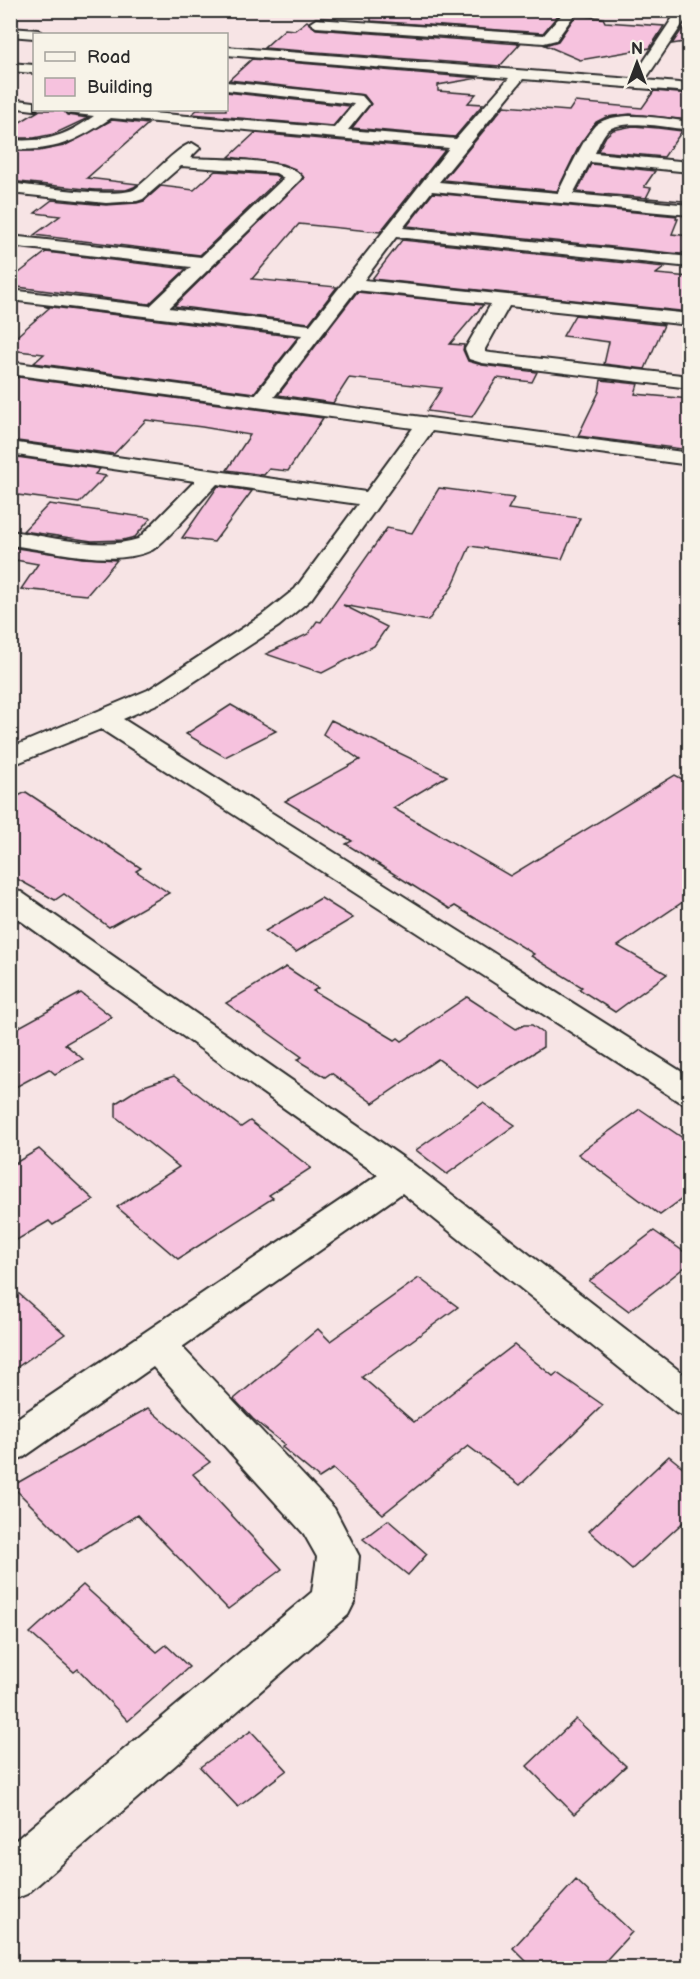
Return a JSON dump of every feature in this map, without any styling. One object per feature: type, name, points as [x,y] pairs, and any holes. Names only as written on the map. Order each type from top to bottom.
[{"type":"street","points":[[330,10],[312,26],[544,39],[551,37],[568,15]]},
{"type":"street","points":[[636,83],[685,10]]},
{"type":"street","points":[[10,32],[33,34]]},
{"type":"street","points":[[274,55],[291,42]]},
{"type":"street","points":[[228,51],[690,88]]},
{"type":"street","points":[[10,67],[33,69]]},
{"type":"street","points":[[260,402],[460,144],[520,74]]},
{"type":"street","points":[[228,86],[357,99],[362,104],[338,133]]},
{"type":"street","points":[[10,103],[33,106]]},
{"type":"street","points":[[84,111],[460,144]]},
{"type":"street","points":[[10,144],[34,146],[58,144],[108,113]]},
{"type":"street","points":[[563,198],[601,128],[608,123],[629,121],[690,126]]},
{"type":"street","points":[[10,188],[123,198],[137,196],[221,124]]},
{"type":"street","points":[[585,157],[690,166]]},
{"type":"street","points":[[156,312],[294,177],[279,169],[176,161]]},
{"type":"street","points":[[429,186],[690,210]]},
{"type":"street","points":[[393,232],[690,262]]},
{"type":"street","points":[[10,241],[204,263]]},
{"type":"street","points":[[352,284],[690,320]]},
{"type":"street","points":[[10,296],[313,331]]},
{"type":"street","points":[[503,300],[475,349],[476,355],[489,359],[690,382]]},
{"type":"street","points":[[10,368],[690,459]]},
{"type":"street","points":[[10,758],[157,695],[270,621],[303,594],[426,425]]},
{"type":"street","points":[[10,448],[372,499]]},
{"type":"street","points":[[10,538],[106,551],[137,547],[146,544],[211,477]]},
{"type":"street","points":[[104,719],[690,1093]]},
{"type":"street","points":[[10,899],[403,1176],[690,1402]]},
{"type":"street","points":[[10,1445],[403,1176]]},
{"type":"street","points":[[10,1877],[333,1601],[338,1556],[319,1521],[156,1345]]},
{"type":"building","points":[[371,10],[549,10],[547,13],[559,14],[543,33],[371,21]]},
{"type":"building","points":[[576,15],[603,18],[605,22],[664,26],[650,48],[580,60],[545,45],[558,41]]},
{"type":"building","points":[[307,21],[316,29],[520,44],[500,66],[264,48],[285,29],[295,30]]},
{"type":"building","points":[[683,28],[690,28],[690,41],[672,44]]},
{"type":"building","points":[[252,59],[478,78],[438,85],[438,91],[476,94],[468,103],[483,104],[455,137],[352,128],[371,104],[364,95],[229,80]]},
{"type":"building","points":[[654,91],[690,94],[690,120],[630,114],[606,117],[596,122],[580,144],[557,191],[443,180],[504,106],[569,111],[575,102],[642,108]]},
{"type":"building","points":[[228,92],[350,106],[333,126],[192,114],[196,111],[228,111]]},
{"type":"building","points":[[38,111],[64,111],[67,115],[88,118],[54,134],[34,138],[10,138],[10,128]]},
{"type":"building","points":[[112,120],[148,124],[87,178],[138,184],[134,187],[126,190],[95,190],[10,181],[10,151],[39,151],[64,146]]},
{"type":"building","points":[[633,126],[682,131],[664,157],[598,151],[606,136],[613,130]]},
{"type":"building","points":[[255,133],[445,150],[380,232],[299,224],[252,279],[337,287],[309,323],[174,306],[304,178],[295,169],[282,164],[229,157]]},
{"type":"building","points":[[591,164],[655,171],[644,187],[651,188],[646,198],[577,192]]},
{"type":"building","points":[[215,171],[275,175],[280,178],[200,255],[34,235],[60,216],[35,213],[52,200],[106,205],[137,203],[144,201],[161,186],[194,190]]},
{"type":"building","points":[[433,193],[677,216],[672,234],[690,236],[690,247],[681,254],[407,226]]},
{"type":"building","points":[[402,240],[665,267],[656,274],[690,277],[690,312],[372,279]]},
{"type":"building","points":[[46,252],[186,269],[149,304],[10,286],[10,280]]},
{"type":"building","points":[[357,292],[483,305],[450,344],[464,345],[463,350],[468,361],[537,372],[532,382],[497,378],[472,417],[427,411],[442,388],[349,378],[333,403],[278,395]]},
{"type":"building","points":[[44,306],[298,337],[254,393],[34,363],[44,354],[10,350],[10,342],[49,308]]},
{"type":"building","points":[[575,315],[664,325],[645,369],[604,364],[609,342],[563,336]]},
{"type":"building","points":[[18,377],[323,418],[288,471],[269,469],[264,475],[227,470],[250,435],[202,427],[146,420],[114,454],[10,440],[10,384]]},
{"type":"building","points":[[601,380],[638,384],[635,394],[690,399],[690,450],[578,436],[599,392]]},
{"type":"building","points":[[10,456],[100,469],[95,474],[106,476],[79,503],[10,494]]},
{"type":"building","points":[[218,486],[252,491],[214,542],[182,538]]},
{"type":"building","points":[[439,488],[514,498],[508,509],[580,518],[562,559],[470,546],[452,587],[428,621],[343,605],[387,627],[374,646],[322,673],[266,654],[308,634],[317,621],[321,622],[387,528],[412,533]]},
{"type":"building","points":[[49,504],[151,518],[135,537],[123,540],[92,541],[23,531]]},
{"type":"building","points":[[10,547],[82,558],[117,560],[87,595],[21,589],[38,564],[10,559]]},
{"type":"building","points":[[231,705],[276,731],[225,757],[186,734]]},
{"type":"building","points":[[331,720],[447,776],[393,808],[510,876],[675,775],[690,783],[690,897],[618,946],[667,974],[615,1012],[579,989],[582,987],[531,956],[534,954],[455,906],[450,909],[346,844],[352,841],[285,801],[360,760],[323,734]]},
{"type":"building","points":[[26,792],[141,868],[136,871],[169,893],[109,927],[64,894],[55,900],[10,875],[10,800]]},
{"type":"building","points":[[321,898],[353,918],[296,952],[265,931]]},
{"type":"building","points":[[286,967],[318,988],[313,991],[395,1040],[398,1038],[402,1041],[467,997],[516,1029],[524,1025],[532,1025],[543,1033],[543,1047],[478,1088],[438,1059],[373,1103],[331,1073],[325,1077],[297,1060],[302,1057],[226,1003]]},
{"type":"building","points":[[81,993],[112,1017],[65,1044],[83,1059],[55,1074],[49,1069],[10,1090],[10,1032]]},
{"type":"building","points":[[174,1076],[241,1127],[250,1121],[311,1168],[269,1195],[273,1198],[178,1259],[117,1207],[179,1167],[116,1117],[116,1103],[141,1087]]},
{"type":"building","points":[[483,1103],[515,1125],[447,1174],[416,1150]]},
{"type":"building","points":[[640,1109],[690,1143],[690,1193],[660,1215],[578,1154]]},
{"type":"building","points":[[39,1149],[94,1200],[53,1225],[49,1221],[10,1244],[10,1166]]},
{"type":"building","points":[[654,1231],[690,1256],[690,1263],[629,1311],[589,1281]]},
{"type":"building","points":[[419,1278],[458,1307],[362,1377],[414,1422],[514,1345],[553,1376],[557,1373],[603,1405],[520,1485],[468,1446],[383,1514],[333,1469],[319,1478],[282,1447],[285,1445],[253,1419],[234,1399],[318,1329],[330,1341]]},
{"type":"building","points":[[10,1286],[65,1334],[10,1372]]},
{"type":"building","points":[[148,1408],[210,1462],[193,1474],[282,1569],[228,1609],[137,1515],[78,1552],[12,1486]]},
{"type":"building","points":[[669,1456],[690,1473],[690,1516],[632,1569],[589,1531]]},
{"type":"building","points":[[388,1520],[427,1554],[408,1575],[363,1539]]},
{"type":"building","points":[[83,1585],[157,1652],[166,1645],[189,1667],[128,1721],[78,1669],[74,1672],[30,1633]]},
{"type":"building","points":[[576,1719],[626,1766],[574,1814],[527,1766]]},
{"type":"building","points":[[251,1731],[287,1770],[238,1807],[200,1767]]},
{"type":"building","points":[[576,1880],[632,1932],[599,1968],[533,1968],[513,1948]]}]
